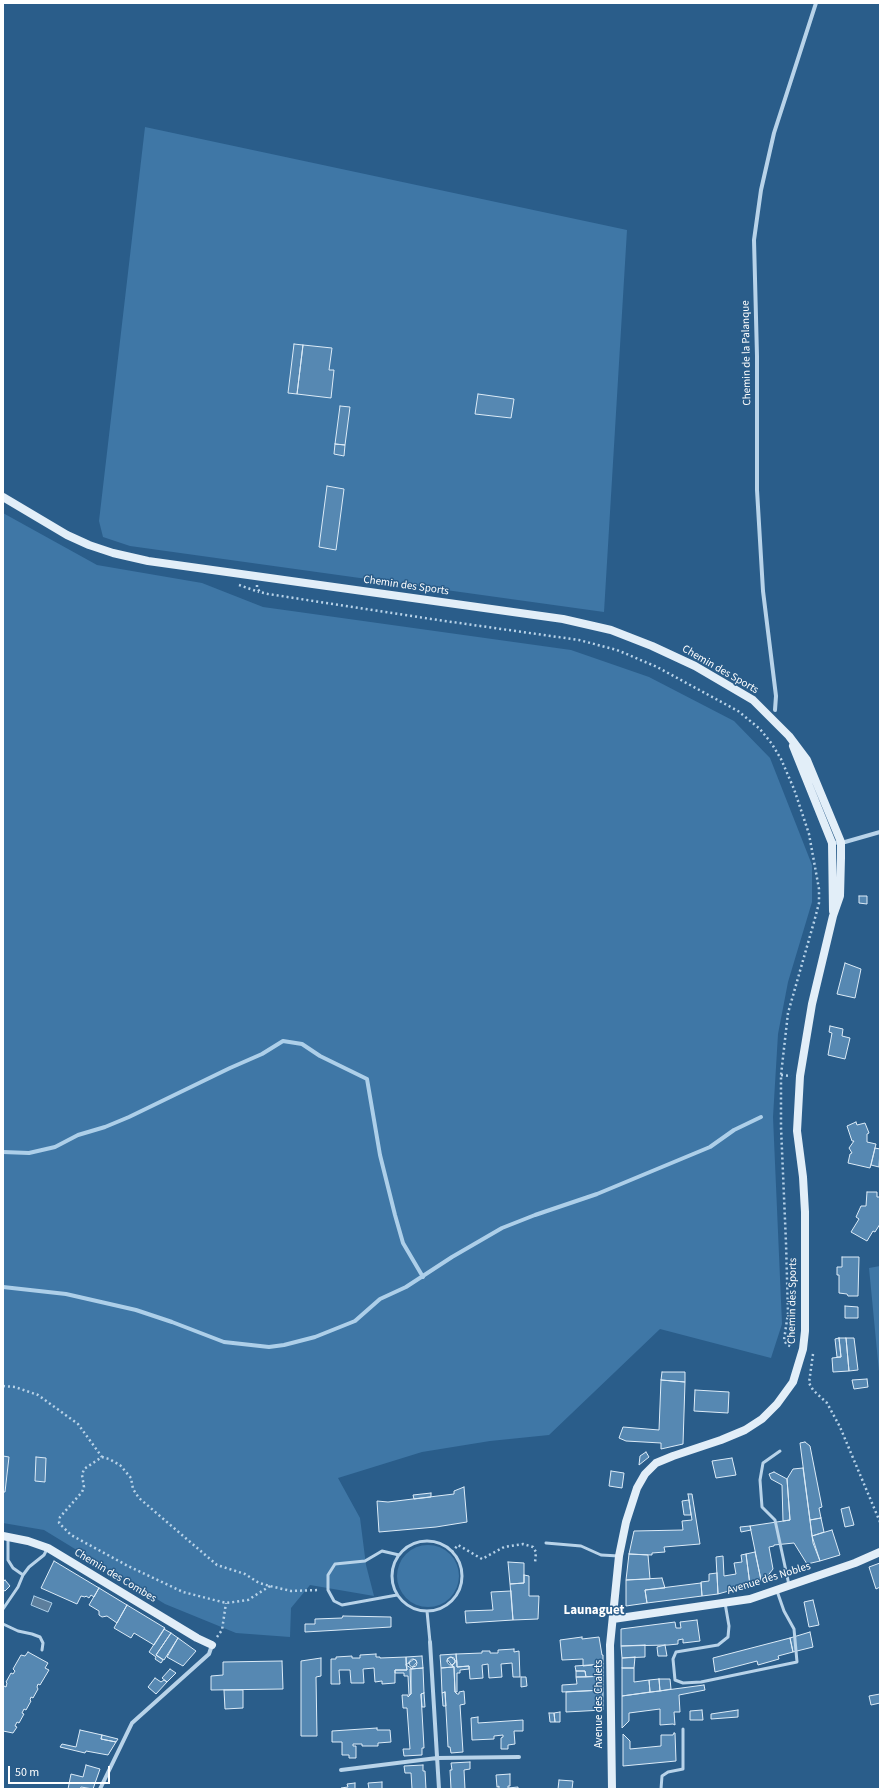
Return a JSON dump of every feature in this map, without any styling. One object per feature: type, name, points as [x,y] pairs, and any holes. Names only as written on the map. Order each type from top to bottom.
[{"type":"street","name":"Chemin de la Palanque","points":[[776,710],[776,696],[763,591],[757,490],[757,356],[754,240],[761,190],[774,133],[816,3]]},
{"type":"street","name":"Chemin des Sports","points":[[3,497],[67,535],[113,553],[148,561],[563,619],[611,630],[666,653],[736,689],[753,700],[789,736],[837,842],[833,916],[812,1004],[800,1076],[797,1131],[803,1177],[805,1212],[805,1331],[799,1362],[793,1382],[777,1404],[762,1419],[745,1430],[727,1438],[656,1463],[644,1474],[637,1488],[626,1522],[619,1556],[612,1619]]},
{"type":"street","points":[[837,842],[880,832]]},
{"type":"street","name":"Chemin des Combes","points":[[6,1537],[48,1548],[197,1638],[212,1645]]},
{"type":"street","name":"Avenue des Nobles","points":[[612,1619],[725,1604],[750,1599],[855,1563],[880,1552]]},
{"type":"street","name":"Avenue des Chalets","points":[[612,1619],[610,1645],[612,1789]]},
{"type":"street","points":[[430,1642],[439,1789]]},
{"type":"street","points":[[100,1789],[132,1723],[209,1654],[212,1645]]},
{"type":"street","points":[[341,1770],[437,1758],[519,1757]]},
{"type":"lane","points":[[780,1451],[763,1463],[760,1480],[762,1506],[775,1520],[789,1586]]},
{"type":"lane","points":[[6,1537],[8,1560],[13,1568],[23,1575]]},
{"type":"lane","points":[[420,1541],[433,1541],[445,1546],[452,1552],[461,1566],[462,1579],[459,1591],[451,1602],[440,1609],[427,1611],[414,1609],[404,1602],[398,1594],[392,1580],[393,1567],[399,1555],[408,1546],[420,1541]]},
{"type":"lane","points":[[546,1543],[581,1546],[601,1555],[619,1556]]},
{"type":"lane","points":[[3,1609],[18,1587],[23,1575],[29,1567],[44,1555],[48,1548]]},
{"type":"lane","points":[[398,1594],[342,1605],[334,1600],[328,1590],[328,1576],[336,1564],[365,1561],[382,1551],[399,1555]]},
{"type":"lane","points":[[725,1604],[729,1626],[728,1637],[718,1645],[676,1652],[673,1659],[675,1680],[683,1683],[701,1682],[798,1662],[794,1629],[784,1611],[776,1590]]},
{"type":"lane","points":[[427,1611],[430,1642]]},
{"type":"lane","points":[[3,1624],[18,1632],[40,1637],[43,1643],[42,1650]]},
{"type":"lane","points":[[661,1789],[662,1776],[668,1772],[683,1769],[682,1729]]},
{"type":"path","points":[[258,577],[257,588],[260,592],[268,594],[431,620],[579,640],[617,650],[657,667],[738,710],[760,729],[772,744],[781,759],[791,783],[809,834],[819,889],[814,922],[788,1013],[782,1075],[780,1127],[788,1313],[784,1340],[787,1345],[797,1348]]},
{"type":"path","points":[[812,1351],[814,1357],[809,1383],[813,1390],[827,1403],[840,1426],[880,1522]]},
{"type":"path","points":[[3,1386],[15,1387],[38,1395],[78,1424],[102,1457],[120,1465],[131,1478],[133,1489],[139,1498],[213,1562],[245,1574],[259,1583],[270,1586],[291,1591],[328,1590]]},
{"type":"path","points":[[102,1457],[84,1469],[82,1475],[84,1487],[82,1492],[60,1517],[59,1523],[71,1535],[128,1566],[183,1592],[226,1603],[248,1600],[270,1586]]},
{"type":"path","points":[[452,1552],[458,1545],[482,1559],[504,1547],[523,1544],[533,1547],[536,1552],[535,1563]]},
{"type":"path","points":[[212,1645],[222,1630],[226,1603]]},
{"type":"shaded area","points":[[145,127],[627,230],[604,612],[130,546],[103,537],[99,521]]},
{"type":"shaded area","points":[[3,513],[97,565],[202,583],[263,607],[571,650],[649,677],[734,721],[770,758],[812,865],[812,902],[788,982],[778,1034],[773,1117],[782,1324],[771,1358],[660,1329],[549,1435],[490,1441],[422,1452],[338,1478],[360,1518],[366,1565],[374,1596],[310,1585],[291,1608],[290,1637],[236,1633],[165,1604],[44,1530],[3,1523],[3,1492],[5,1492],[9,1457],[3,1456]],"holes":[[[36,1457],[46,1458],[45,1482],[35,1480]]]},
{"type":"shaded area","points":[[880,1266],[880,1382],[869,1268]]},
{"type":"shaded area","points":[[422,1545],[434,1545],[450,1554],[457,1564],[459,1576],[457,1588],[450,1598],[434,1607],[422,1607],[411,1602],[402,1593],[397,1582],[397,1570],[402,1559],[411,1550]]},
{"type":"shaded area","points":[[34,1596],[52,1603],[48,1612],[31,1605]]},
{"type":"building","points":[[294,344],[303,345],[297,394],[288,393]]},
{"type":"building","points":[[303,345],[332,348],[329,370],[334,370],[331,398],[297,394]]},
{"type":"building","points":[[478,394],[514,399],[511,418],[475,414]]},
{"type":"building","points":[[340,406],[350,407],[345,445],[335,444]]},
{"type":"building","points":[[335,444],[345,445],[344,456],[334,454]]},
{"type":"building","points":[[327,486],[344,489],[336,550],[319,547]]},
{"type":"building","points":[[859,896],[867,896],[867,904],[859,903]]},
{"type":"building","points":[[845,963],[861,969],[855,998],[837,994]]},
{"type":"building","points":[[830,1026],[843,1029],[842,1036],[850,1038],[845,1059],[828,1055],[832,1033],[829,1032]]},
{"type":"building","points":[[856,1122],[857,1125],[865,1123],[869,1133],[867,1134],[867,1142],[876,1144],[870,1168],[848,1163],[850,1154],[852,1153],[849,1148],[854,1141],[852,1141],[847,1126]]},
{"type":"building","points":[[875,1148],[880,1149],[879,1167],[871,1165]]},
{"type":"building","points":[[867,1192],[877,1192],[877,1197],[880,1197],[880,1224],[875,1232],[873,1231],[867,1241],[851,1232],[859,1219],[856,1217],[861,1206],[866,1206]]},
{"type":"building","points":[[842,1257],[859,1257],[858,1296],[848,1296],[847,1294],[839,1293],[839,1275],[837,1275],[837,1267],[842,1267]]},
{"type":"building","points":[[845,1306],[858,1307],[858,1318],[845,1318]]},
{"type":"building","points":[[839,1338],[841,1357],[837,1357],[835,1339]]},
{"type":"building","points":[[839,1338],[846,1338],[849,1371],[833,1372],[832,1358],[841,1357]]},
{"type":"building","points":[[846,1338],[854,1338],[858,1370],[849,1371]]},
{"type":"building","points":[[662,1372],[685,1372],[685,1382],[661,1380]]},
{"type":"building","points":[[867,1379],[868,1387],[854,1389],[852,1380]]},
{"type":"building","points":[[661,1380],[685,1382],[683,1444],[661,1449],[661,1443],[626,1441],[619,1438],[623,1427],[659,1430]]},
{"type":"building","points":[[695,1390],[729,1392],[728,1413],[694,1411]]},
{"type":"building","points":[[805,1442],[810,1446],[822,1507],[819,1508],[821,1518],[810,1520],[800,1443]]},
{"type":"building","points":[[646,1452],[649,1457],[639,1465],[640,1456]]},
{"type":"building","points":[[3,1456],[9,1457],[5,1492],[3,1492]]},
{"type":"building","points":[[36,1457],[46,1458],[45,1482],[35,1481]]},
{"type":"building","points":[[732,1458],[736,1475],[716,1478],[712,1461]]},
{"type":"building","points":[[803,1468],[813,1543],[820,1561],[807,1564],[794,1543],[774,1545],[769,1547],[773,1569],[766,1578],[761,1580],[750,1526],[790,1520],[787,1479],[793,1469]]},
{"type":"building","points":[[611,1471],[624,1473],[622,1488],[609,1486]]},
{"type":"building","points":[[774,1472],[787,1479],[790,1520],[783,1521],[782,1485],[771,1479],[769,1474]]},
{"type":"building","points":[[464,1487],[467,1522],[436,1527],[379,1532],[377,1501],[388,1502],[454,1494],[454,1491]]},
{"type":"building","points":[[431,1493],[431,1497],[414,1499],[413,1495]]},
{"type":"building","points":[[688,1494],[692,1494],[700,1544],[664,1547],[665,1552],[652,1553],[652,1555],[629,1554],[634,1531],[683,1530],[682,1521],[692,1520]]},
{"type":"building","points":[[689,1500],[691,1515],[684,1515],[682,1501]]},
{"type":"building","points":[[849,1507],[854,1525],[845,1527],[841,1509]]},
{"type":"building","points":[[821,1518],[824,1532],[812,1536],[810,1520]]},
{"type":"building","points":[[750,1526],[751,1530],[741,1532],[740,1527]]},
{"type":"building","points":[[832,1530],[840,1555],[820,1561],[812,1536]]},
{"type":"building","points":[[755,1552],[761,1580],[750,1585],[746,1554]]},
{"type":"building","points":[[629,1554],[648,1555],[650,1579],[626,1580]]},
{"type":"building","points":[[746,1554],[750,1585],[718,1594],[716,1557],[723,1556],[724,1576],[736,1574],[734,1563],[742,1562],[741,1555]]},
{"type":"building","points":[[54,1561],[99,1588],[94,1597],[91,1595],[89,1598],[86,1596],[81,1596],[77,1604],[41,1588]]},
{"type":"building","points":[[508,1562],[524,1563],[524,1583],[510,1584]]},
{"type":"building","points":[[880,1563],[880,1587],[876,1589],[869,1567]]},
{"type":"building","points":[[717,1573],[718,1594],[702,1596],[701,1582],[709,1581],[709,1574]]},
{"type":"building","points":[[524,1575],[529,1576],[529,1596],[539,1596],[538,1619],[513,1620],[510,1584],[524,1583]]},
{"type":"building","points":[[662,1578],[665,1588],[645,1590],[647,1603],[626,1606],[626,1580]]},
{"type":"building","points":[[5,1580],[10,1586],[5,1591],[3,1590],[3,1582]]},
{"type":"building","points":[[701,1583],[702,1596],[647,1603],[645,1590]]},
{"type":"building","points":[[99,1588],[127,1605],[117,1623],[107,1616],[102,1617],[99,1615],[99,1611],[89,1605]]},
{"type":"building","points":[[511,1591],[513,1620],[466,1623],[465,1611],[493,1610],[491,1592]]},
{"type":"building","points":[[813,1600],[819,1625],[809,1627],[804,1602]]},
{"type":"building","points":[[127,1605],[165,1628],[154,1645],[134,1633],[131,1638],[114,1628]]},
{"type":"building","points":[[343,1616],[391,1617],[391,1627],[305,1632],[305,1624],[315,1624],[315,1619],[342,1618]]},
{"type":"building","points":[[697,1620],[700,1641],[683,1643],[683,1639],[678,1640],[678,1644],[621,1646],[621,1629],[675,1622],[676,1628],[681,1628],[680,1622]]},
{"type":"building","points":[[164,1629],[171,1633],[156,1655],[163,1660],[161,1663],[149,1652]]},
{"type":"building","points":[[810,1632],[813,1647],[793,1652],[790,1638]]},
{"type":"building","points":[[171,1633],[178,1638],[164,1660],[156,1655]]},
{"type":"building","points":[[582,1637],[582,1639],[599,1637],[603,1655],[603,1664],[583,1666],[583,1659],[562,1660],[560,1640]]},
{"type":"building","points":[[178,1638],[196,1651],[183,1666],[167,1657]]},
{"type":"building","points":[[790,1638],[793,1652],[778,1656],[779,1659],[758,1665],[757,1661],[715,1672],[713,1658]]},
{"type":"building","points":[[645,1645],[645,1657],[622,1658],[621,1646]]},
{"type":"building","points":[[665,1645],[667,1656],[658,1656],[657,1647]]},
{"type":"building","points":[[514,1649],[514,1652],[519,1651],[520,1677],[513,1677],[512,1663],[501,1664],[502,1677],[489,1678],[488,1664],[482,1665],[483,1678],[470,1679],[469,1666],[457,1667],[456,1654],[482,1653],[482,1651],[498,1653],[498,1650]]},
{"type":"building","points":[[28,1652],[48,1663],[45,1668],[49,1670],[40,1685],[38,1684],[38,1689],[33,1698],[31,1697],[31,1701],[26,1710],[24,1709],[22,1713],[24,1714],[19,1723],[17,1722],[15,1726],[17,1727],[13,1733],[3,1731],[3,1687],[6,1687],[6,1682],[11,1673],[13,1674],[15,1671],[13,1669],[21,1655],[25,1656]]},
{"type":"building","points":[[376,1654],[376,1657],[380,1658],[406,1657],[407,1670],[395,1670],[395,1683],[382,1684],[382,1681],[375,1682],[374,1668],[363,1669],[364,1683],[351,1683],[350,1670],[339,1670],[340,1684],[331,1684],[331,1659],[336,1659],[336,1657],[352,1656],[352,1658],[360,1658],[360,1655]]},
{"type":"building","points":[[456,1654],[457,1662],[451,1657],[447,1659],[453,1667],[441,1668],[440,1655]]},
{"type":"building","points":[[422,1656],[423,1668],[411,1669],[417,1662],[414,1659],[406,1665],[406,1657]]},
{"type":"building","points":[[451,1657],[454,1658],[454,1664],[451,1665],[448,1664],[447,1661],[448,1658]]},
{"type":"building","points":[[635,1657],[634,1668],[622,1668],[622,1658]]},
{"type":"building","points":[[321,1658],[321,1676],[316,1677],[317,1736],[301,1736],[301,1661]]},
{"type":"building","points":[[413,1659],[416,1660],[416,1666],[413,1667],[410,1666],[409,1663],[410,1660]]},
{"type":"building","points":[[282,1661],[283,1689],[211,1690],[211,1676],[223,1675],[223,1662]]},
{"type":"building","points":[[457,1662],[457,1667],[469,1666],[469,1669],[460,1670],[460,1673],[457,1673],[457,1692],[455,1692],[454,1667],[452,1665]]},
{"type":"building","points":[[603,1664],[603,1676],[586,1677],[585,1671],[576,1671],[575,1666]]},
{"type":"building","points":[[406,1665],[411,1668],[411,1694],[409,1695],[408,1676],[404,1676],[404,1673],[395,1673],[395,1670],[407,1670]]},
{"type":"building","points":[[454,1667],[455,1692],[459,1694],[459,1692],[464,1691],[465,1704],[460,1705],[463,1752],[451,1753],[450,1747],[448,1747],[445,1692],[442,1693],[441,1668]]},
{"type":"building","points":[[423,1668],[424,1693],[421,1694],[424,1748],[422,1748],[422,1755],[404,1756],[403,1749],[410,1749],[407,1708],[403,1708],[402,1695],[408,1695],[408,1697],[411,1694],[410,1669]]},
{"type":"building","points":[[622,1668],[634,1668],[634,1682],[649,1680],[650,1692],[622,1696]]},
{"type":"building","points":[[170,1669],[176,1673],[167,1682],[162,1678]]},
{"type":"building","points":[[576,1671],[585,1671],[586,1677],[576,1677]]},
{"type":"building","points":[[603,1676],[603,1690],[562,1692],[562,1685],[577,1684],[576,1677]]},
{"type":"building","points":[[521,1677],[526,1677],[527,1686],[521,1687]]},
{"type":"building","points":[[155,1678],[161,1682],[164,1680],[167,1682],[156,1694],[148,1687]]},
{"type":"building","points":[[659,1679],[670,1679],[671,1689],[660,1691]]},
{"type":"building","points":[[659,1679],[660,1691],[650,1692],[649,1680]]},
{"type":"building","points":[[704,1685],[705,1690],[679,1695],[680,1712],[674,1712],[675,1725],[660,1725],[660,1709],[629,1713],[629,1721],[622,1728],[622,1696]]},
{"type":"building","points":[[224,1690],[243,1690],[243,1708],[225,1709]]},
{"type":"building","points":[[603,1690],[603,1710],[566,1712],[566,1692]]},
{"type":"building","points":[[445,1692],[446,1706],[443,1706],[442,1693]]},
{"type":"building","points":[[424,1693],[425,1707],[422,1707],[421,1694]]},
{"type":"building","points":[[880,1694],[880,1703],[871,1705],[869,1696]]},
{"type":"building","points":[[702,1710],[703,1720],[690,1720],[690,1711]]},
{"type":"building","points":[[738,1710],[738,1717],[711,1719],[711,1714]]},
{"type":"building","points":[[560,1712],[560,1722],[555,1722],[554,1713]]},
{"type":"building","points":[[549,1713],[554,1713],[555,1722],[550,1722]]},
{"type":"building","points":[[478,1717],[478,1723],[523,1720],[523,1731],[514,1731],[515,1744],[508,1745],[508,1749],[501,1749],[501,1738],[503,1735],[494,1736],[494,1739],[472,1740],[471,1718]]},
{"type":"building","points":[[377,1728],[377,1730],[390,1730],[391,1742],[378,1743],[378,1746],[362,1746],[362,1744],[353,1744],[353,1746],[356,1746],[356,1758],[349,1758],[349,1755],[342,1755],[342,1742],[332,1742],[332,1731]]},
{"type":"building","points":[[80,1730],[102,1735],[101,1739],[116,1742],[108,1755],[86,1751],[85,1753],[60,1747],[62,1744],[76,1747]]},
{"type":"building","points":[[674,1733],[676,1761],[623,1766],[623,1734],[630,1741],[630,1749],[661,1746],[661,1735],[673,1735]]},
{"type":"building","points":[[102,1735],[118,1739],[116,1742],[101,1739]]},
{"type":"building","points":[[470,1762],[470,1769],[464,1770],[465,1789],[451,1789],[451,1763]]},
{"type":"building","points":[[86,1765],[100,1769],[93,1789],[81,1787],[80,1789],[68,1789],[71,1774],[83,1777]]},
{"type":"building","points":[[423,1765],[423,1771],[425,1771],[426,1789],[412,1789],[411,1773],[405,1773],[404,1766]]},
{"type":"building","points":[[510,1774],[510,1786],[508,1786],[508,1788],[518,1787],[518,1789],[491,1789],[499,1788],[499,1786],[497,1787],[496,1775]]},
{"type":"building","points":[[559,1780],[573,1781],[572,1789],[558,1789]]},
{"type":"building","points":[[382,1782],[382,1789],[369,1789],[368,1783]]},
{"type":"building","points":[[355,1783],[355,1789],[341,1789],[348,1787],[347,1784]]},
{"type":"waterway","points":[[3,1152],[29,1153],[55,1147],[78,1135],[105,1127],[129,1117],[262,1054],[283,1041],[302,1044],[320,1056],[367,1079],[380,1155],[395,1215],[403,1243],[423,1277]]},
{"type":"waterway","points":[[3,1287],[66,1294],[136,1310],[224,1342],[269,1347],[284,1345],[315,1337],[355,1321],[380,1299],[406,1287],[452,1257],[502,1228],[597,1194],[710,1147],[734,1130],[761,1117]]},
{"type":"district","name":"Launaguet","points":[[594,1611]]}]
